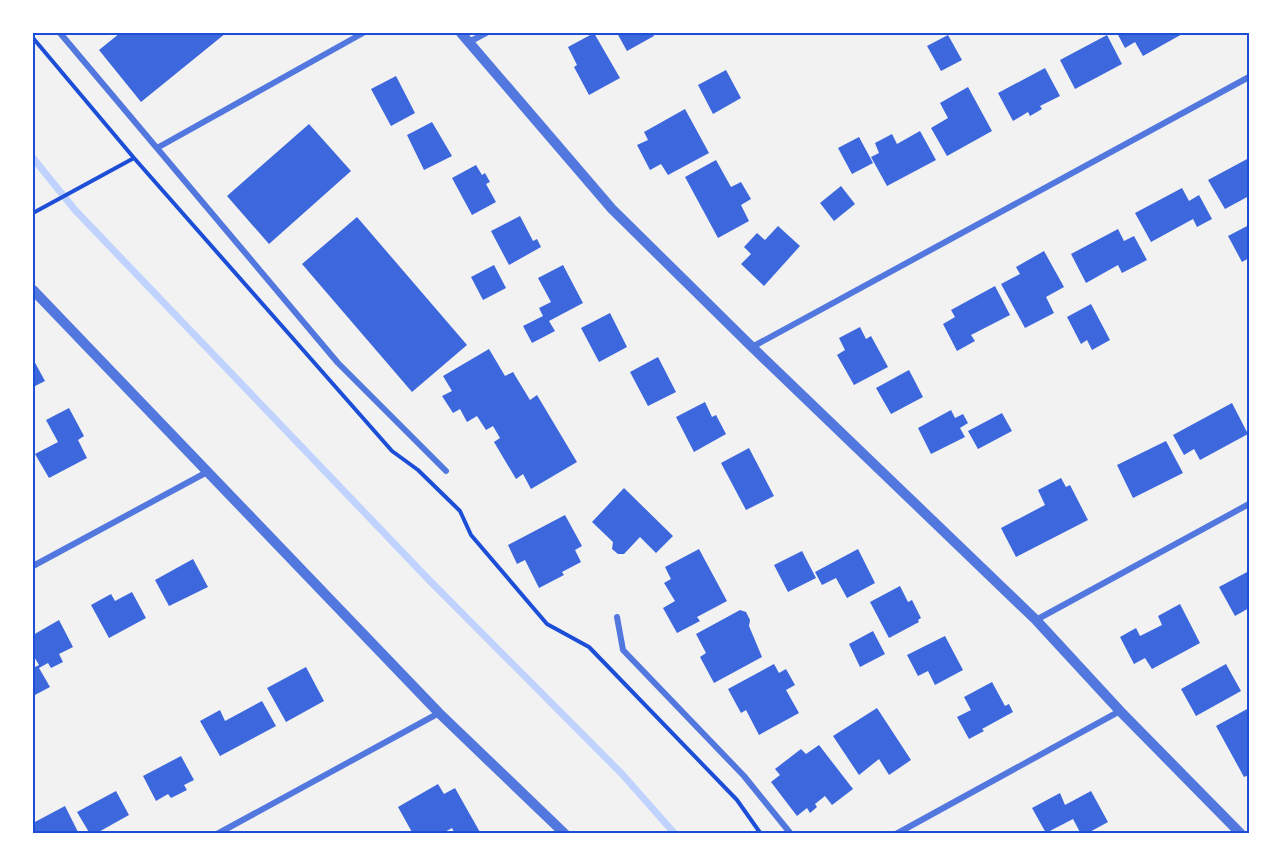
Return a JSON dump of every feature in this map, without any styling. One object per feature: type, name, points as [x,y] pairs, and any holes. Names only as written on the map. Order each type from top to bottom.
[{"type":"street","points":[[60,33],[339,363],[446,471]]},
{"type":"street","points":[[157,148],[363,33]]},
{"type":"street","points":[[461,33],[612,209],[1036,620],[1120,711],[1241,834]]},
{"type":"street","points":[[469,42],[486,33]]},
{"type":"street","points":[[752,347],[1249,77]]},
{"type":"street","points":[[33,290],[439,713],[565,834]]},
{"type":"street","points":[[33,566],[208,471]]},
{"type":"street","points":[[1036,620],[1249,504]]},
{"type":"street","points":[[617,617],[623,650],[744,776],[791,834]]},
{"type":"street","points":[[896,834],[1120,711]]},
{"type":"street","points":[[217,834],[439,713]]},
{"type":"path","points":[[33,38],[134,158],[392,451],[418,470],[460,511],[471,535],[547,624],[589,647],[737,800],[761,834]]},
{"type":"path","points":[[33,213],[134,158]]},
{"type":"building","points":[[120,33],[226,33],[141,102],[99,50]]},
{"type":"building","points":[[594,33],[620,78],[589,95],[574,67],[577,65],[568,47]]},
{"type":"building","points":[[617,33],[653,33],[654,36],[627,51]]},
{"type":"building","points":[[1117,33],[1184,33],[1143,56],[1135,42],[1125,48]]},
{"type":"building","points":[[948,35],[962,60],[941,71],[927,46]]},
{"type":"building","points":[[1107,35],[1122,64],[1075,89],[1060,60]]},
{"type":"building","points":[[1045,68],[1060,96],[1040,106],[1042,109],[1030,116],[1028,112],[1013,121],[998,93]]},
{"type":"building","points":[[726,70],[741,98],[713,114],[698,85]]},
{"type":"building","points":[[396,76],[415,113],[391,126],[371,89]]},
{"type":"building","points":[[968,87],[992,131],[947,156],[931,128],[948,118],[940,103]]},
{"type":"building","points":[[685,109],[709,153],[668,175],[661,164],[650,170],[637,145],[648,140],[644,132]]},
{"type":"building","points":[[432,122],[452,156],[424,170],[407,135]]},
{"type":"building","points":[[309,124],[351,171],[269,244],[227,196]]},
{"type":"building","points":[[920,131],[936,160],[887,186],[871,157],[879,153],[875,143],[892,134],[897,144]]},
{"type":"building","points":[[859,137],[873,163],[852,174],[838,148]]},
{"type":"building","points":[[1249,158],[1249,196],[1225,209],[1208,180]]},
{"type":"building","points":[[716,160],[731,187],[741,182],[751,199],[741,205],[749,221],[718,238],[685,177]]},
{"type":"building","points":[[476,165],[482,175],[485,173],[490,182],[486,184],[496,202],[472,215],[452,178]]},
{"type":"building","points":[[841,186],[855,204],[834,221],[820,203]]},
{"type":"building","points":[[1182,188],[1189,201],[1199,195],[1212,219],[1197,227],[1193,219],[1151,242],[1135,213]]},
{"type":"building","points":[[520,216],[533,241],[537,239],[541,247],[509,265],[491,231]]},
{"type":"building","points":[[357,217],[467,345],[412,392],[302,264]]},
{"type":"building","points":[[1249,225],[1249,258],[1242,262],[1228,236]]},
{"type":"building","points":[[778,226],[800,246],[764,286],[741,264],[751,254],[744,247],[757,233],[765,240]]},
{"type":"building","points":[[1118,229],[1124,241],[1134,236],[1147,260],[1122,273],[1118,265],[1086,283],[1071,254]]},
{"type":"building","points":[[1044,251],[1064,287],[1046,297],[1054,313],[1025,328],[1001,284],[1020,274],[1016,267]]},
{"type":"building","points":[[494,265],[506,288],[483,300],[471,277]]},
{"type":"building","points":[[563,265],[583,303],[549,321],[555,331],[532,343],[523,326],[543,316],[539,308],[551,302],[538,278]]},
{"type":"building","points":[[995,286],[1010,315],[971,335],[975,341],[957,351],[943,324],[955,317],[951,310]]},
{"type":"building","points":[[1091,304],[1110,340],[1092,350],[1087,340],[1081,344],[1067,317]]},
{"type":"building","points":[[610,313],[627,347],[599,362],[581,328]]},
{"type":"building","points":[[860,327],[866,339],[871,336],[888,367],[854,385],[837,355],[845,350],[839,338]]},
{"type":"building","points":[[489,349],[505,376],[513,372],[530,400],[537,395],[577,462],[531,489],[523,474],[516,479],[494,442],[500,438],[493,426],[486,430],[477,416],[467,422],[460,409],[453,413],[442,396],[452,391],[443,376]]},
{"type":"building","points":[[658,357],[676,392],[648,406],[630,372]]},
{"type":"building","points":[[33,359],[45,381],[33,387]]},
{"type":"building","points":[[909,370],[923,397],[891,414],[876,388]]},
{"type":"building","points":[[705,402],[712,417],[716,415],[726,434],[694,452],[676,417]]},
{"type":"building","points":[[1232,403],[1248,434],[1200,460],[1194,449],[1184,455],[1173,435]]},
{"type":"building","points":[[69,408],[84,436],[78,440],[87,458],[49,478],[35,454],[58,442],[46,420]]},
{"type":"building","points":[[951,410],[955,418],[963,414],[968,423],[960,428],[965,437],[931,454],[918,428]]},
{"type":"building","points":[[1002,413],[1012,431],[978,449],[968,431]]},
{"type":"building","points":[[1166,441],[1183,473],[1133,498],[1117,465]]},
{"type":"building","points":[[749,448],[774,496],[746,510],[721,463]]},
{"type":"building","points":[[1061,478],[1066,487],[1070,485],[1088,520],[1016,557],[1001,528],[1045,505],[1038,490]]},
{"type":"building","points":[[624,488],[673,536],[656,553],[640,537],[624,554],[618,554],[612,549],[613,542],[592,522]]},
{"type":"building","points":[[565,515],[582,546],[575,550],[581,562],[562,572],[564,575],[539,588],[525,560],[517,564],[508,545]]},
{"type":"building","points":[[699,549],[727,601],[697,617],[700,621],[677,633],[663,608],[675,601],[664,583],[671,579],[665,567]]},
{"type":"building","points":[[858,549],[875,583],[847,598],[836,578],[822,585],[815,572]]},
{"type":"building","points":[[802,551],[816,578],[788,592],[774,565]]},
{"type":"building","points":[[193,559],[208,587],[169,606],[155,580]]},
{"type":"building","points":[[1249,571],[1249,608],[1235,616],[1219,587]]},
{"type":"building","points":[[900,586],[908,602],[912,600],[921,618],[919,622],[889,638],[870,602]]},
{"type":"building","points":[[132,592],[146,618],[109,638],[91,605],[111,594],[115,601]]},
{"type":"building","points":[[1180,604],[1200,643],[1152,669],[1145,658],[1134,664],[1120,637],[1136,628],[1140,636],[1162,625],[1158,616]]},
{"type":"building","points":[[740,610],[746,612],[750,620],[749,626],[762,657],[714,683],[700,657],[706,653],[696,634]]},
{"type":"building","points":[[59,620],[73,647],[59,654],[63,662],[51,668],[48,663],[39,668],[50,687],[33,696],[33,668],[39,665],[33,655],[33,635]]},
{"type":"building","points":[[873,631],[885,654],[860,667],[849,644]]},
{"type":"building","points":[[945,636],[963,670],[935,685],[928,671],[918,676],[907,655]]},
{"type":"building","points":[[774,664],[779,673],[786,669],[795,685],[786,690],[799,713],[759,735],[746,710],[741,713],[728,689]]},
{"type":"building","points":[[1226,664],[1241,691],[1196,716],[1181,689]]},
{"type":"building","points":[[306,667],[324,701],[286,722],[267,688]]},
{"type":"building","points":[[992,682],[1005,706],[1009,704],[1013,712],[969,739],[957,717],[971,710],[964,697]]},
{"type":"building","points":[[262,701],[276,726],[220,756],[200,721],[220,710],[225,721]]},
{"type":"building","points":[[877,708],[911,760],[889,775],[879,759],[859,775],[833,736]]},
{"type":"building","points":[[1249,708],[1249,775],[1244,777],[1216,726]]},
{"type":"building","points":[[819,745],[853,789],[832,805],[825,796],[815,804],[817,807],[810,813],[807,808],[797,816],[771,782],[780,775],[775,769],[801,749],[806,754]]},
{"type":"building","points":[[181,756],[194,780],[184,785],[187,790],[171,798],[168,794],[156,801],[143,776]]},
{"type":"building","points":[[438,784],[444,794],[455,788],[481,834],[455,834],[452,828],[441,834],[413,834],[398,807]]},
{"type":"building","points":[[116,791],[129,815],[95,834],[90,834],[77,812]]},
{"type":"building","points":[[1091,791],[1108,822],[1086,834],[1081,834],[1073,819],[1046,833],[1032,808],[1060,793],[1065,805]]},
{"type":"building","points":[[65,806],[78,832],[75,834],[33,834],[33,823]]},
{"type":"waterway","points":[[33,158],[75,210],[430,581],[622,774],[675,834]]}]
